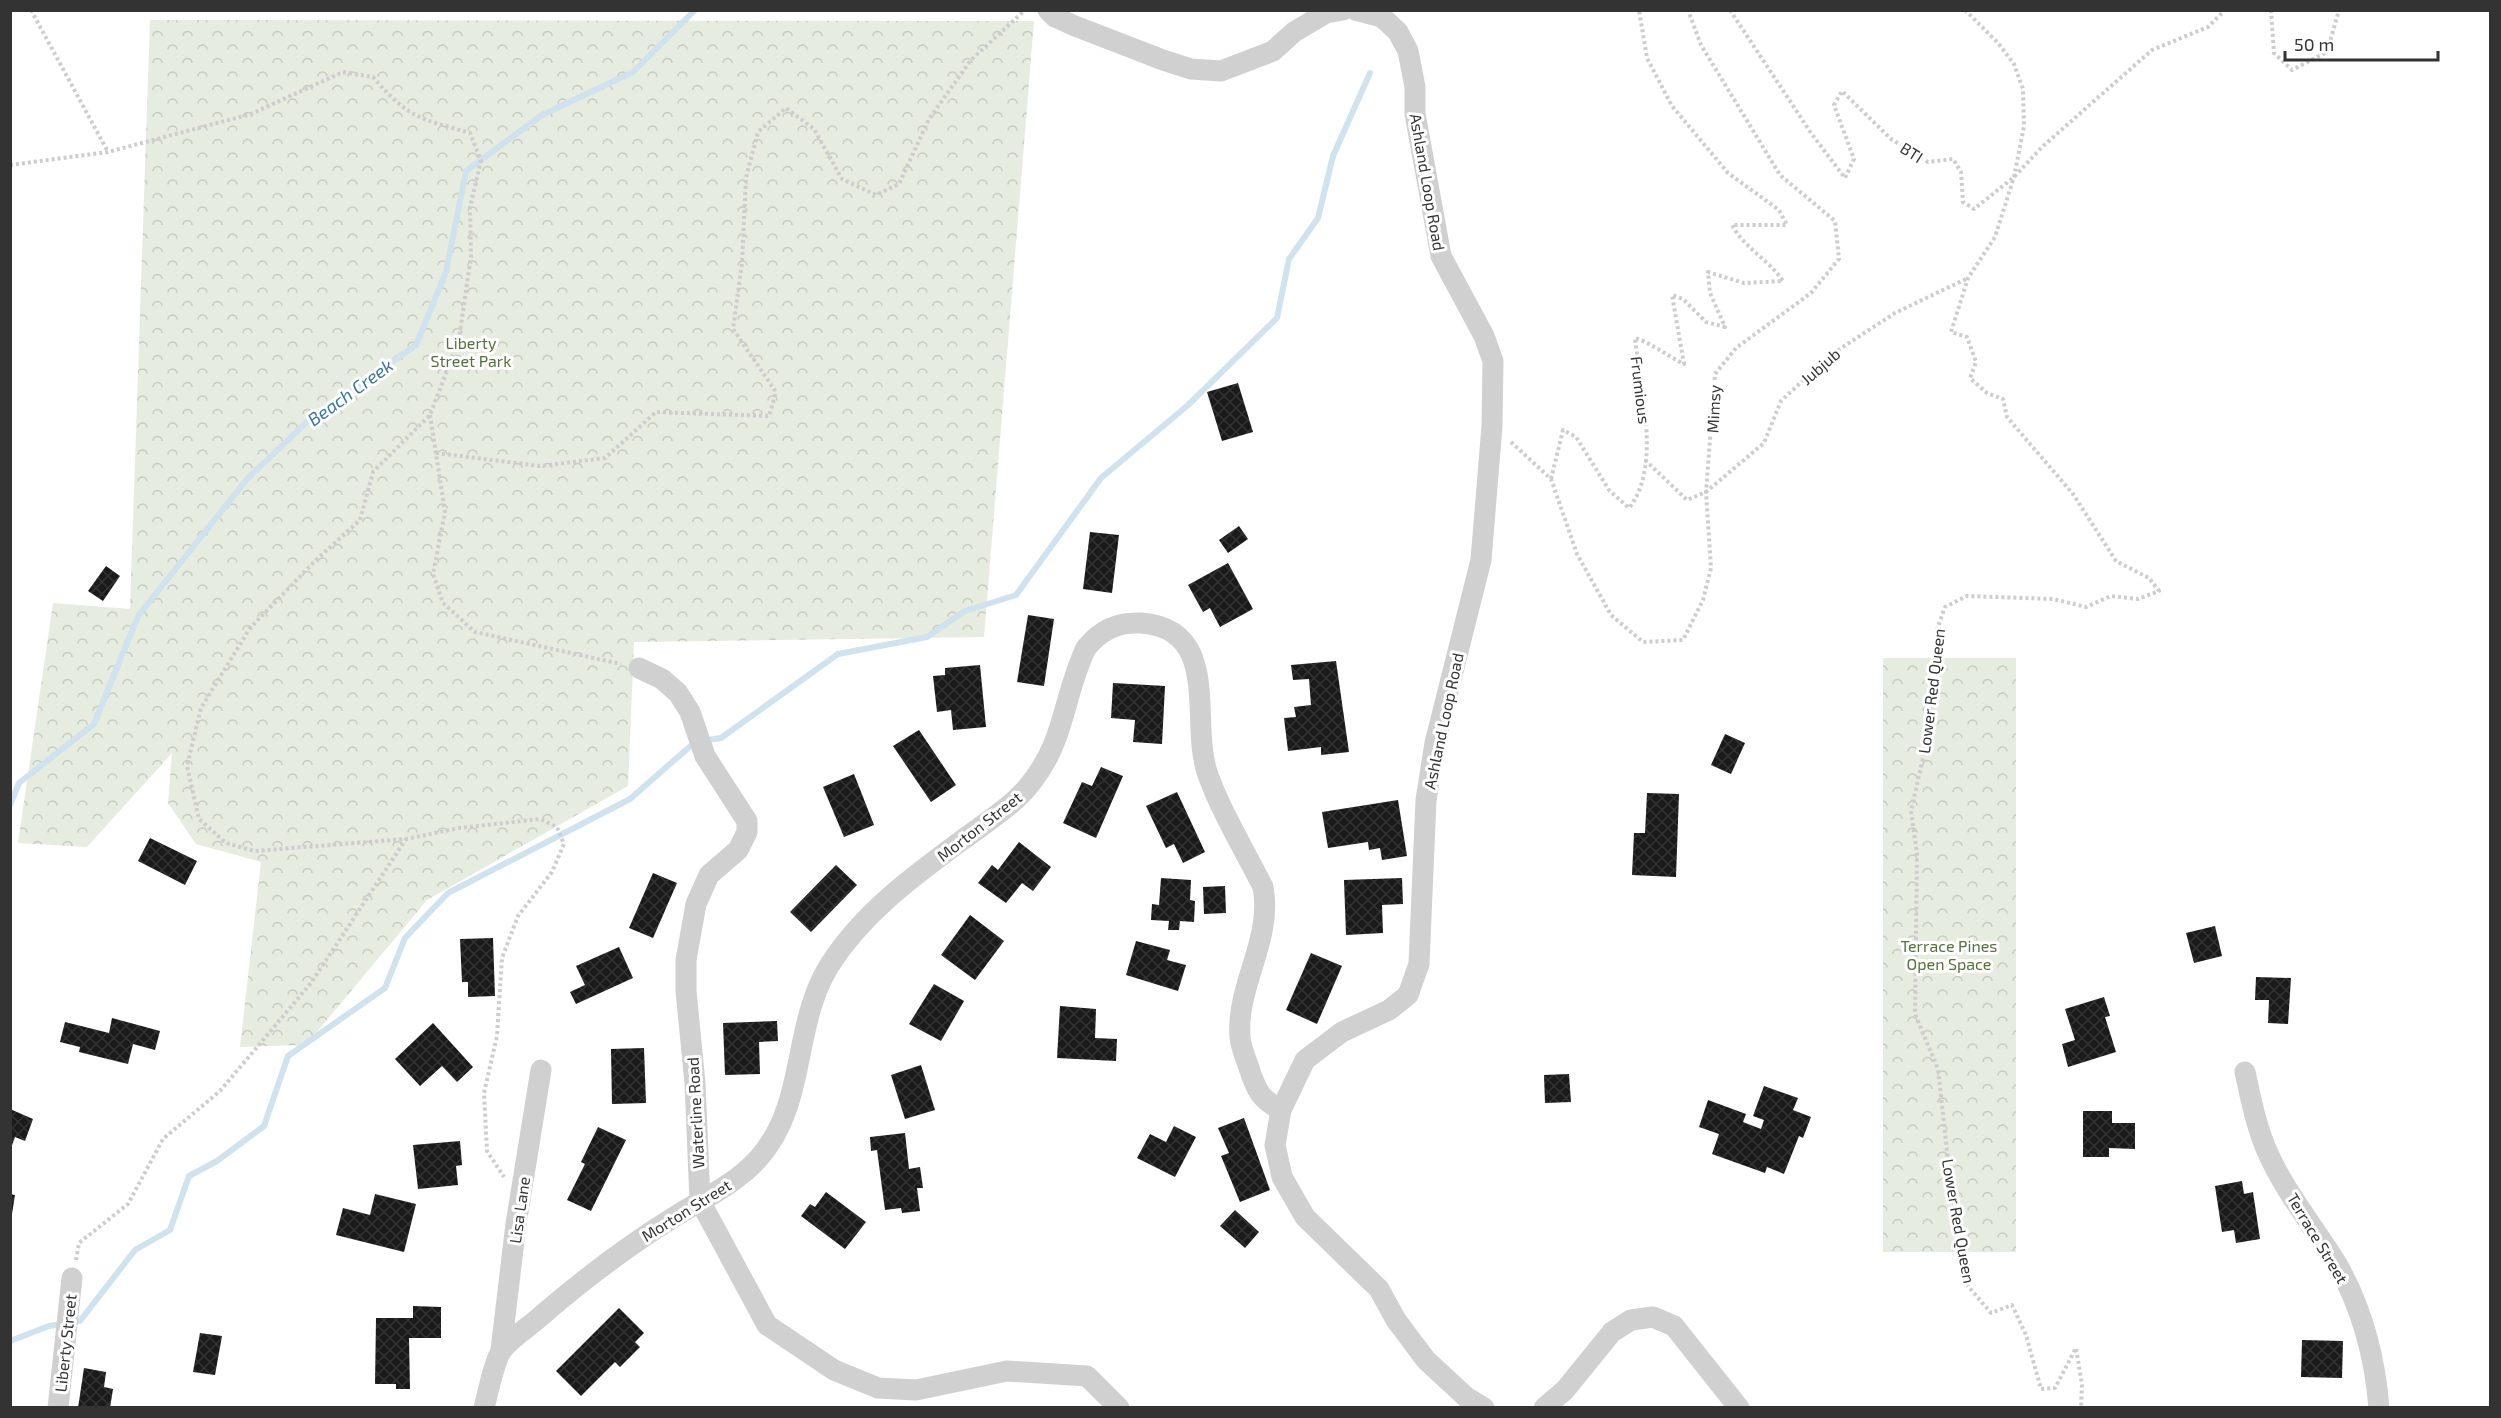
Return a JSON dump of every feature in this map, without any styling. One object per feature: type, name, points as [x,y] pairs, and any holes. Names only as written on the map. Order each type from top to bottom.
[{"type":"street","points":[[1048,10],[1055,17],[1091,33],[1163,60],[1191,69],[1221,72],[1273,51],[1294,32],[1326,13],[1342,10]]},
{"type":"street","name":"Ashland Loop Road","points":[[1355,10],[1382,17],[1398,32],[1408,51],[1415,87],[1415,114],[1441,256],[1484,336],[1493,361],[1492,426],[1481,560],[1435,743],[1426,800],[1419,964],[1408,995],[1389,1010],[1342,1032],[1305,1060],[1281,1110],[1276,1130],[1277,1160],[1282,1177],[1305,1217],[1379,1289],[1396,1320],[1426,1360],[1466,1397],[1484,1407]]},
{"type":"street","name":"Morton Street","points":[[501,1350],[573,1288],[633,1243],[734,1181],[772,1144],[783,1123],[790,1101],[800,1047],[816,992],[830,965],[861,921],[918,873],[995,816],[1030,785],[1052,755],[1086,648],[1096,636],[1111,626],[1130,623],[1149,624],[1167,630],[1185,643],[1196,662],[1201,750],[1208,774],[1263,887],[1266,904],[1260,946],[1244,998],[1240,1040],[1257,1092],[1266,1103],[1281,1110]]},
{"type":"street","name":"Waterline Road","points":[[639,668],[662,679],[678,693],[690,712],[705,756],[747,822],[747,832],[738,850],[710,875],[701,894],[686,960],[700,1201],[767,1325],[834,1370],[878,1388],[916,1390],[1007,1371],[1087,1376],[1119,1407]]},
{"type":"street","name":"Lisa Lane","points":[[501,1350],[516,1224],[541,1070]]},
{"type":"street","name":"Terrace Street","points":[[2245,1072],[2267,1151],[2280,1177],[2337,1266],[2359,1309],[2377,1373],[2379,1407]]},
{"type":"street","name":"Liberty Street","points":[[58,1407],[72,1278]]},
{"type":"street","points":[[1544,1407],[1565,1390],[1612,1332],[1631,1320],[1653,1317],[1674,1326],[1739,1407]]},
{"type":"street","points":[[484,1407],[501,1350]]},
{"type":"path","points":[[31,10],[108,152]]},
{"type":"path","points":[[436,453],[540,466],[605,458],[656,412],[769,416],[776,392],[733,329],[742,263],[746,178],[758,132],[786,108],[814,129],[842,179],[876,195],[899,184],[929,119],[971,60],[1025,10]]},
{"type":"path","name":"Frumious","points":[[1551,479],[1563,430],[1576,437],[1609,490],[1629,508],[1638,497],[1648,443],[1635,338],[1646,341],[1663,354],[1684,364],[1672,295],[1683,299],[1706,322],[1725,327],[1710,293],[1708,272],[1744,283],[1783,281],[1772,266],[1739,239],[1732,225],[1787,225],[1779,210],[1728,173],[1672,106],[1647,58],[1639,10]]},
{"type":"path","name":"Mimsy","points":[[1551,479],[1577,554],[1611,615],[1643,642],[1683,640],[1703,600],[1710,568],[1706,492],[1714,374],[1736,348],[1811,293],[1839,259],[1835,221],[1780,175],[1701,45],[1689,10]]},
{"type":"path","name":"BTI","points":[[1730,10],[1811,133],[1845,178],[1854,159],[1834,105],[1842,91],[1891,139],[1928,162],[1953,159],[1961,172],[1964,202],[1974,209],[2014,177],[2042,147],[2152,50],[2208,27],[2225,10]]},
{"type":"path","name":"Lower Red Queen","points":[[1965,10],[1993,37],[2014,64],[2023,88],[2024,126],[2014,177],[1995,237],[1968,278],[1951,332],[1967,337],[1976,362],[1970,378],[1987,393],[2003,399],[2007,417],[2073,494],[2116,561],[2149,578],[2159,591],[2138,599],[2111,596],[2086,607],[2053,599],[1968,596],[1945,607],[1936,632],[1928,736],[1911,811],[1917,854],[1914,943],[1916,1014],[1938,1070],[1952,1196],[1966,1242],[1968,1286],[1990,1313],[2012,1305],[2026,1335],[2041,1389],[2055,1388],[2076,1348],[2082,1385],[2081,1407]]},
{"type":"path","points":[[2271,10],[2274,53],[2292,70],[2327,52],[2339,10]]},
{"type":"path","points":[[10,165],[108,152],[251,114],[343,72],[373,77],[396,104],[417,118],[470,133],[481,161],[470,207],[471,256],[459,339],[430,415],[373,472],[360,520],[315,560],[250,628],[201,708],[187,766],[199,819],[226,843],[254,851],[406,839],[459,828],[540,819],[556,827],[564,844],[552,872],[518,916],[502,958],[497,1036],[484,1093],[487,1151],[505,1179]]},
{"type":"path","name":"Jubjub","points":[[1706,492],[1764,443],[1781,401],[1830,356],[1895,313],[1968,278]]},
{"type":"path","points":[[430,415],[445,513],[433,574],[443,603],[475,632],[639,668]]},
{"type":"path","points":[[1492,426],[1551,479]]},
{"type":"path","points":[[1645,460],[1687,500],[1706,492]]},
{"type":"path","points":[[72,1278],[79,1243],[128,1204],[163,1139],[220,1091],[311,983],[406,839]]},
{"type":"green space","name":"Liberty Street Park","points":[[150,20],[1034,21],[984,637],[634,642],[628,786],[427,900],[306,1045],[240,1047],[261,862],[196,844],[168,803],[172,753],[87,847],[18,843],[53,603],[130,609]]},
{"type":"green space","name":"Terrace Pines Open Space","points":[[1883,658],[2016,658],[2016,1252],[1883,1252]]},
{"type":"building","points":[[1238,383],[1253,432],[1222,441],[1207,392]]},
{"type":"building","points":[[1239,526],[1248,539],[1228,553],[1219,540]]},
{"type":"building","points":[[1090,532],[1119,535],[1112,593],[1083,589]]},
{"type":"building","points":[[1228,563],[1253,609],[1220,627],[1210,608],[1203,612],[1188,585]]},
{"type":"building","points":[[106,566],[120,576],[103,601],[88,591]]},
{"type":"building","points":[[1028,615],[1054,619],[1044,686],[1017,682]]},
{"type":"building","points":[[1336,661],[1349,752],[1321,755],[1321,747],[1288,751],[1284,718],[1296,717],[1294,707],[1311,705],[1309,679],[1293,680],[1291,665]]},
{"type":"building","points":[[980,665],[986,727],[953,730],[951,710],[937,712],[933,676],[945,675],[945,668]]},
{"type":"building","points":[[1113,683],[1165,686],[1162,744],[1133,742],[1135,720],[1111,718]]},
{"type":"building","points":[[919,730],[956,785],[931,802],[893,746]]},
{"type":"building","points":[[1725,734],[1745,743],[1731,774],[1711,765]]},
{"type":"building","points":[[1101,767],[1123,776],[1096,838],[1063,823],[1082,782],[1092,786]]},
{"type":"building","points":[[854,774],[874,825],[844,837],[823,787]]},
{"type":"building","points":[[1177,792],[1205,852],[1183,863],[1174,844],[1166,848],[1146,806]]},
{"type":"building","points":[[1647,793],[1679,794],[1676,877],[1632,875],[1634,833],[1645,833]]},
{"type":"building","points":[[1398,800],[1407,856],[1382,860],[1380,848],[1369,850],[1368,842],[1328,848],[1322,812]]},
{"type":"building","points":[[150,838],[197,861],[185,885],[138,861]]},
{"type":"building","points":[[1019,842],[1051,867],[1033,891],[1022,883],[1006,903],[978,883],[992,865],[998,870]]},
{"type":"building","points":[[836,865],[857,885],[811,932],[790,912]]},
{"type":"building","points":[[653,873],[677,883],[653,938],[629,928]]},
{"type":"building","points":[[1161,878],[1191,880],[1190,900],[1195,901],[1194,922],[1180,921],[1179,930],[1168,930],[1169,921],[1151,920],[1152,904],[1159,905]]},
{"type":"building","points":[[1402,878],[1403,904],[1382,905],[1383,933],[1346,935],[1344,880]]},
{"type":"building","points":[[1225,886],[1226,913],[1204,914],[1203,887]]},
{"type":"building","points":[[970,915],[1004,941],[975,980],[941,955]]},
{"type":"building","points":[[2215,926],[2222,956],[2194,963],[2186,933]]},
{"type":"building","points":[[493,938],[495,996],[468,997],[468,982],[462,982],[460,939]]},
{"type":"building","points":[[1136,941],[1170,950],[1167,960],[1186,965],[1178,991],[1126,975]]},
{"type":"building","points":[[619,947],[633,978],[576,1004],[570,992],[585,985],[576,966]]},
{"type":"building","points":[[1311,953],[1342,966],[1317,1024],[1286,1010]]},
{"type":"building","points":[[2256,977],[2291,978],[2288,1024],[2268,1023],[2269,1000],[2255,1000]]},
{"type":"building","points":[[934,984],[964,1001],[941,1041],[909,1024]]},
{"type":"building","points":[[2104,997],[2110,1016],[2105,1017],[2116,1052],[2068,1067],[2062,1044],[2075,1040],[2065,1009]]},
{"type":"building","points":[[1060,1006],[1096,1009],[1095,1038],[1117,1039],[1116,1061],[1057,1058]]},
{"type":"building","points":[[112,1018],[160,1031],[155,1050],[133,1044],[128,1064],[79,1052],[80,1047],[60,1042],[65,1022],[109,1033]]},
{"type":"building","points":[[777,1021],[778,1041],[759,1042],[760,1074],[725,1075],[723,1023]]},
{"type":"building","points":[[433,1023],[473,1067],[457,1082],[442,1066],[420,1086],[395,1059]]},
{"type":"building","points":[[644,1048],[646,1103],[612,1104],[611,1049]]},
{"type":"building","points":[[921,1065],[935,1110],[905,1119],[891,1075]]},
{"type":"building","points":[[1569,1074],[1571,1102],[1545,1103],[1544,1075]]},
{"type":"building","points":[[1764,1086],[1798,1098],[1793,1110],[1811,1117],[1803,1138],[1799,1136],[1784,1174],[1767,1167],[1765,1173],[1712,1154],[1719,1134],[1699,1127],[1708,1100],[1746,1114],[1743,1122],[1761,1129],[1764,1120],[1753,1116]]},
{"type":"building","points":[[10,1109],[33,1119],[25,1141],[15,1137],[11,1148]]},
{"type":"building","points":[[2083,1111],[2112,1111],[2112,1123],[2135,1123],[2135,1149],[2109,1148],[2109,1157],[2083,1157]]},
{"type":"building","points":[[1244,1118],[1270,1190],[1240,1202],[1221,1156],[1229,1153],[1218,1128]]},
{"type":"building","points":[[1174,1126],[1196,1137],[1175,1177],[1137,1158],[1150,1134],[1166,1142]]},
{"type":"building","points":[[598,1127],[626,1140],[591,1211],[567,1200],[585,1164],[581,1162]]},
{"type":"building","points":[[905,1133],[909,1169],[920,1167],[923,1188],[917,1188],[920,1211],[902,1213],[901,1208],[885,1210],[877,1150],[871,1151],[870,1137]]},
{"type":"building","points":[[460,1141],[462,1165],[456,1166],[458,1185],[418,1189],[413,1145]]},
{"type":"building","points":[[2242,1181],[2244,1194],[2253,1192],[2260,1239],[2236,1243],[2234,1230],[2222,1232],[2215,1186]]},
{"type":"building","points":[[826,1192],[866,1222],[845,1249],[801,1216],[810,1204],[815,1207]]},
{"type":"building","points":[[10,1194],[15,1195],[12,1214],[10,1213]]},
{"type":"building","points":[[375,1194],[416,1204],[404,1252],[336,1235],[343,1208],[370,1215]]},
{"type":"building","points":[[1235,1210],[1259,1232],[1245,1248],[1220,1226]]},
{"type":"building","points":[[413,1306],[441,1307],[441,1338],[409,1338],[410,1389],[396,1389],[396,1384],[375,1384],[376,1318],[413,1318]]},
{"type":"building","points":[[619,1308],[644,1333],[635,1342],[640,1347],[620,1367],[615,1362],[581,1396],[556,1371]]},
{"type":"building","points":[[200,1333],[222,1336],[215,1375],[193,1372]]},
{"type":"building","points":[[2302,1340],[2343,1341],[2342,1378],[2301,1377]]},
{"type":"building","points":[[84,1368],[106,1372],[104,1387],[113,1389],[110,1408],[78,1408]]},
{"type":"waterway","name":"Beach Creek","points":[[10,805],[19,783],[94,724],[138,616],[248,478],[309,420],[416,345],[446,272],[466,171],[542,115],[633,72],[695,10]]},
{"type":"waterway","points":[[10,1341],[49,1326],[80,1321],[135,1250],[170,1230],[189,1176],[217,1161],[264,1126],[288,1056],[385,988],[405,938],[448,893],[630,799],[695,742],[721,738],[838,654],[927,637],[965,611],[1016,595],[1101,478],[1187,406],[1277,318],[1289,259],[1318,218],[1333,156],[1370,73]]}]
